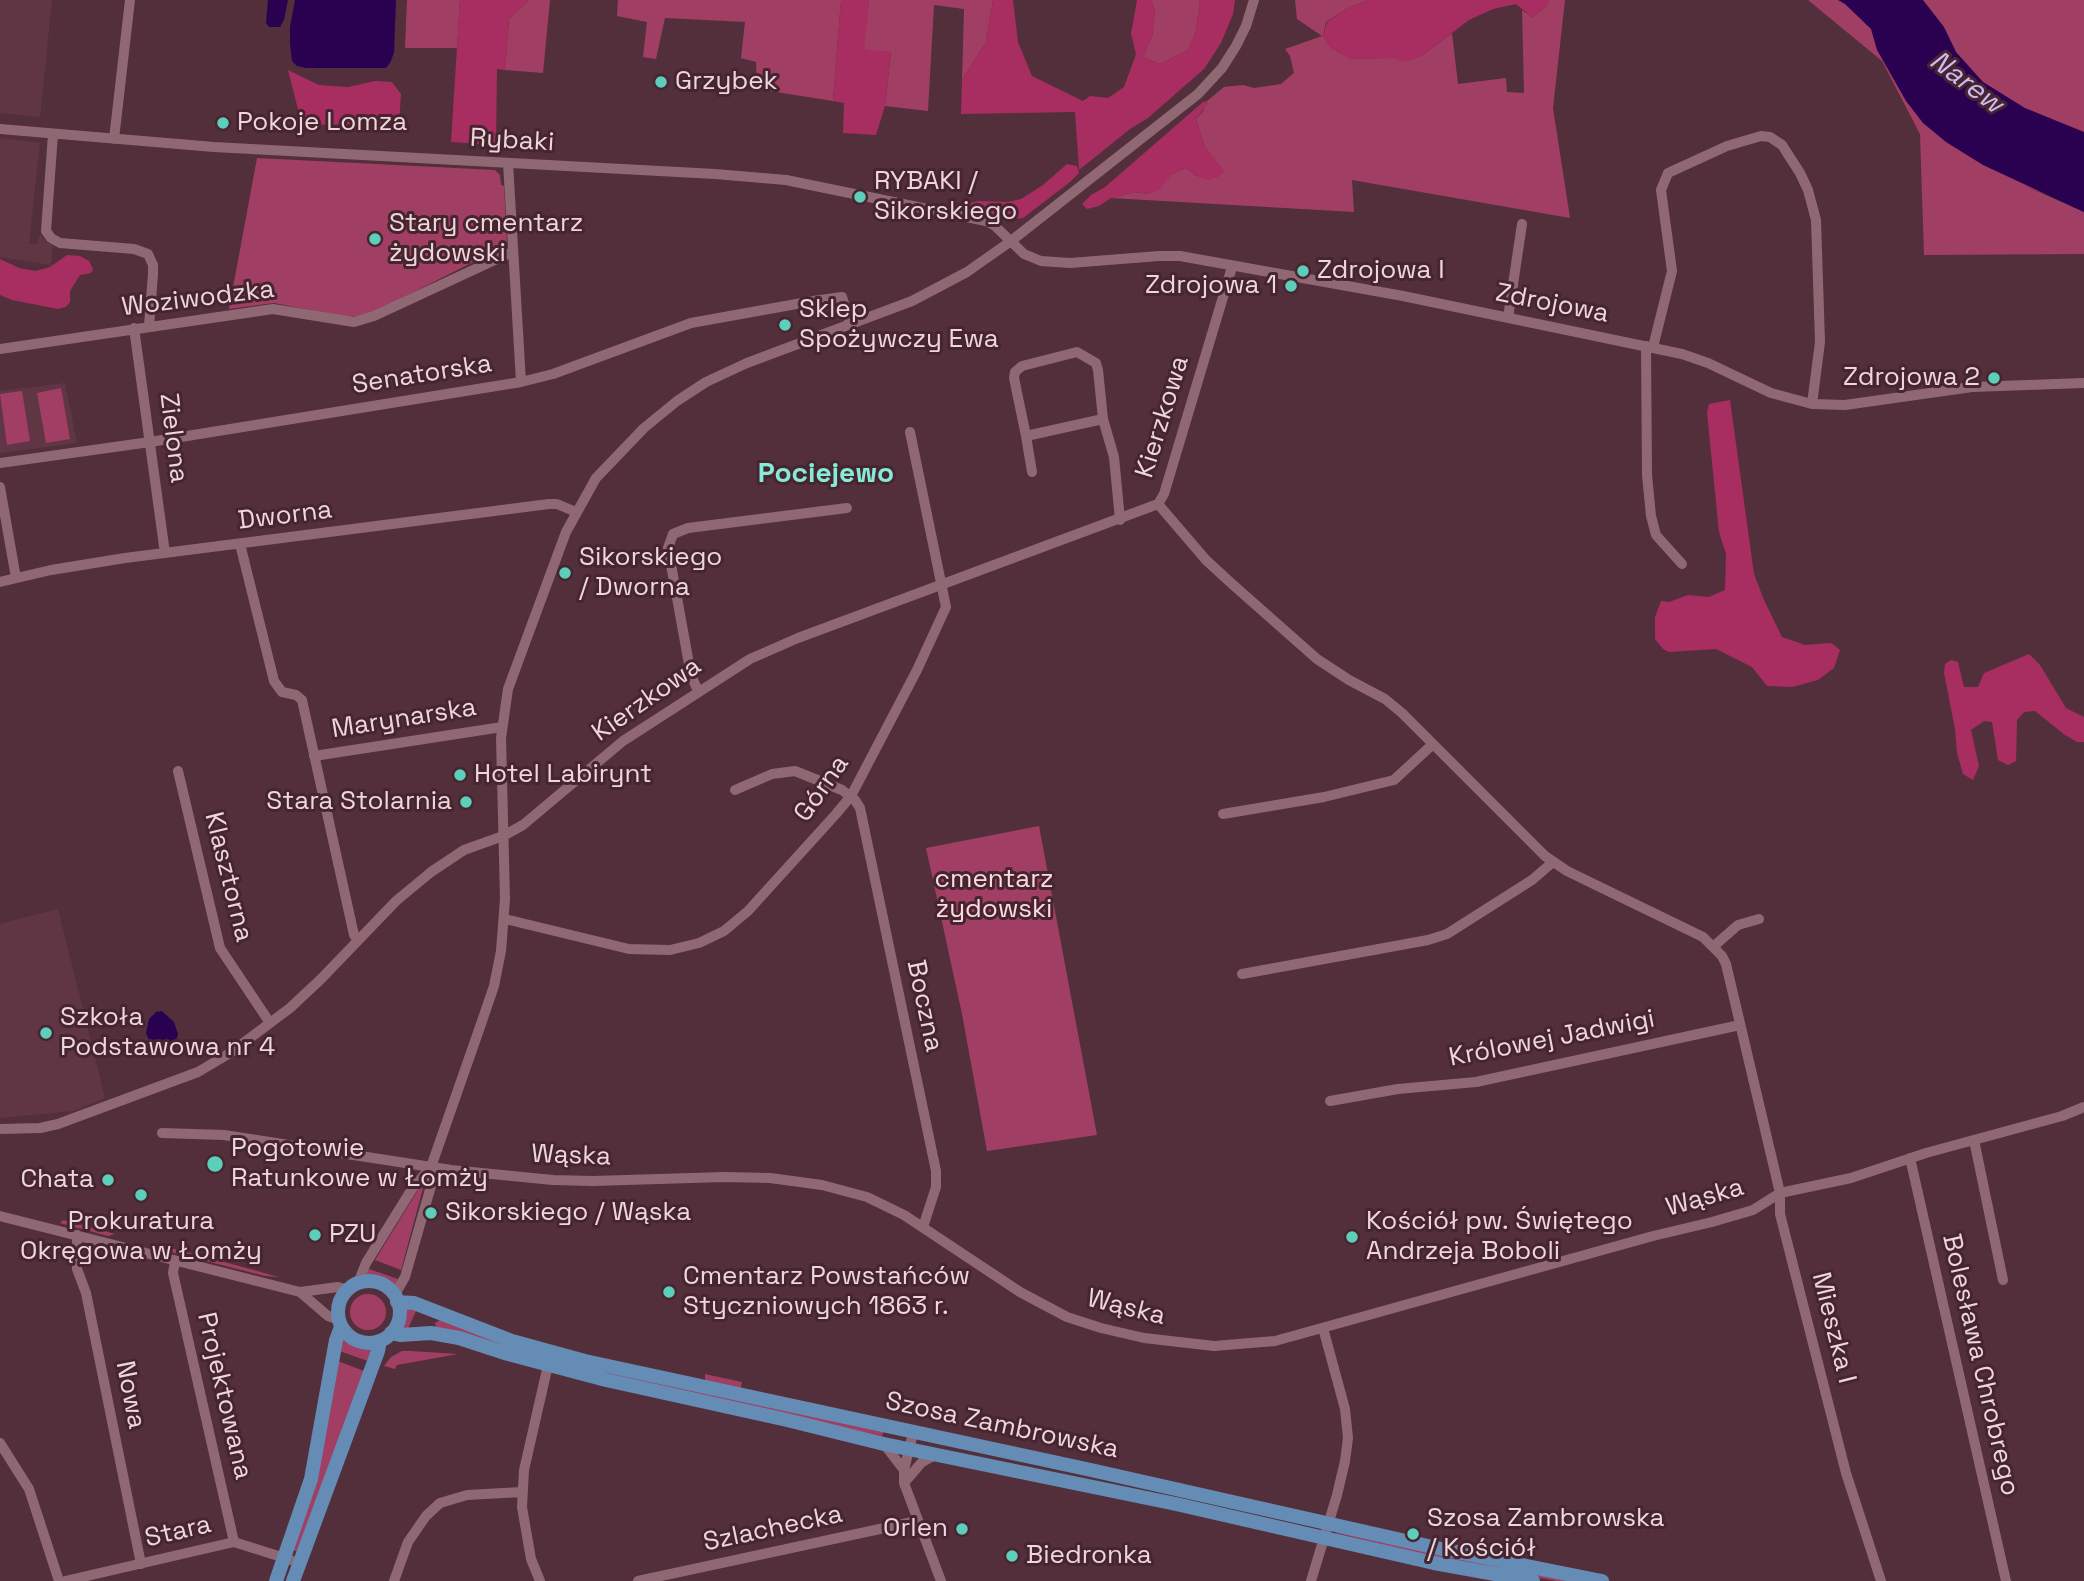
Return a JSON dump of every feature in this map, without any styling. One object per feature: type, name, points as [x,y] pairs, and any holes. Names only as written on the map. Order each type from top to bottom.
[{"type":"main road","points":[[276,1581],[311,1479],[339,1304],[352,1283],[379,1283],[396,1299],[398,1322],[387,1340],[293,1581]]},
{"type":"main road","name":"Szosa Zambrowska","points":[[396,1299],[512,1341],[557,1354],[1030,1458],[1326,1530],[1434,1563],[1533,1581]]},
{"type":"main road","points":[[431,1333],[430,1323],[436,1313]]},
{"type":"main road","points":[[336,1326],[358,1341],[387,1340]]},
{"type":"main road","name":"Szosa Zambrowska","points":[[387,1340],[431,1333],[459,1338],[548,1365],[935,1455],[1176,1504],[1437,1548],[1602,1581]]},
{"type":"main road","points":[[1027,1474],[1032,1471],[1034,1465],[1030,1458]]},
{"type":"street","points":[[114,139],[130,0]]},
{"type":"street","points":[[396,1299],[431,1186],[431,1167],[494,986],[501,951],[505,919],[502,726],[511,678],[542,592],[576,512],[596,478],[653,421],[689,393],[729,371],[912,301],[944,285],[1011,242],[1198,94],[1230,57],[1246,26],[1254,0]]},
{"type":"street","name":"Rybaki","points":[[0,128],[214,148],[786,180],[973,218],[995,226],[1011,242]]},
{"type":"street","points":[[54,134],[46,231],[60,243],[141,250],[148,254],[153,265],[149,326]]},
{"type":"street","points":[[1653,181],[1727,146],[1761,136],[1777,140],[1788,153],[1808,190],[1816,220],[1820,342],[1812,404]]},
{"type":"street","points":[[508,163],[521,382]]},
{"type":"street","points":[[1668,173],[1661,190],[1672,264],[1670,285],[1650,346],[1647,475],[1651,516],[1656,535],[1682,564]]},
{"type":"street","points":[[1508,318],[1521,225]]},
{"type":"street","name":"Zdrojowa","points":[[1011,242],[1029,257],[1052,263],[1171,256],[1403,296],[1650,346],[1694,358],[1785,399],[1812,404],[1845,405],[1972,387],[2084,383]]},
{"type":"street","name":"Woziwodzka","points":[[0,349],[279,308],[344,321],[360,321],[512,252]]},
{"type":"street","name":"Kierzkowa","points":[[0,1129],[40,1128],[58,1124],[198,1072],[230,1054],[321,979],[396,901],[449,859],[464,850],[503,836],[544,810],[622,741],[735,667],[766,651],[1158,504],[1164,494],[1232,267]]},
{"type":"street","name":"Senatorska","points":[[0,463],[150,442],[521,382],[553,374],[691,323],[842,297],[851,325]]},
{"type":"street","name":"Zielona","points":[[134,328],[164,553]]},
{"type":"street","points":[[1032,472],[1015,372],[1023,366],[1077,352],[1097,366],[1103,419],[1114,457],[1119,520]]},
{"type":"street","points":[[1026,436],[1103,419]]},
{"type":"street","name":"Górna","points":[[505,919],[629,949],[670,950],[699,943],[724,931],[748,911],[821,832],[850,796],[943,616],[946,602],[910,432]]},
{"type":"street","points":[[0,487],[16,578]]},
{"type":"street","name":"Dworna","points":[[0,582],[64,568],[164,553],[549,504],[576,512]]},
{"type":"street","points":[[1158,504],[1206,560],[1317,659],[1385,699],[1553,862],[1688,929],[1714,946],[1738,925],[1759,919]]},
{"type":"street","points":[[698,691],[691,675],[668,548],[673,534],[688,528],[847,508]]},
{"type":"street","name":"Marynarska","points":[[240,544],[274,681],[282,692],[302,699],[354,935],[358,940]]},
{"type":"street","name":"Marynarska","points":[[314,756],[502,726]]},
{"type":"street","points":[[1223,814],[1324,797],[1394,780],[1433,744]]},
{"type":"street","name":"Klasztorna","points":[[178,771],[219,948],[270,1023]]},
{"type":"street","points":[[736,790],[772,774],[795,771],[812,776],[850,796]]},
{"type":"street","name":"Boczna","points":[[850,796],[862,815],[936,1171],[936,1187],[923,1227]]},
{"type":"street","points":[[1242,974],[1335,955],[1398,946],[1447,934],[1532,880],[1553,862]]},
{"type":"street","name":"Mieszka I","points":[[1714,946],[1726,964],[1780,1193],[1780,1214],[1846,1473],[1881,1581]]},
{"type":"street","name":"Królowej Jadwigi","points":[[1330,1101],[1398,1089],[1488,1079],[1740,1025]]},
{"type":"street","name":"Wąska","points":[[162,1133],[224,1135],[267,1140],[431,1167],[553,1180],[724,1177],[822,1185],[867,1197],[923,1227],[1034,1300],[1067,1317],[1144,1338],[1214,1346],[1275,1341],[1741,1214],[1753,1210],[1780,1193],[1852,1178],[1910,1158],[2062,1116],[2084,1107]]},
{"type":"street","points":[[1974,1140],[2003,1280]]},
{"type":"street","name":"Bolesława Chrobrego","points":[[1910,1158],[2006,1581]]},
{"type":"street","points":[[0,1216],[300,1292],[352,1283],[412,1189],[431,1167]]},
{"type":"street","name":"Nowa","points":[[76,1235],[78,1269],[86,1293],[141,1564]]},
{"type":"street","name":"Projektowana","points":[[175,1261],[173,1273],[234,1542]]},
{"type":"street","points":[[403,1282],[414,1304]]},
{"type":"street","points":[[300,1292],[336,1326]]},
{"type":"street","points":[[1311,1581],[1345,1461],[1348,1438],[1345,1409],[1323,1328]]},
{"type":"street","points":[[540,1581],[531,1559],[522,1507],[524,1470],[548,1365]]},
{"type":"street","points":[[913,1433],[904,1470],[904,1483],[941,1581]]},
{"type":"street","points":[[0,1443],[29,1489],[59,1581]]},
{"type":"street","points":[[884,1444],[904,1470]]},
{"type":"street","points":[[904,1483],[922,1462],[935,1455]]},
{"type":"street","points":[[394,1581],[408,1542],[426,1516],[440,1503],[467,1495],[523,1492]]},
{"type":"street","name":"Szlachecka","points":[[638,1581],[917,1521]]},
{"type":"street","name":"Stara","points":[[65,1581],[234,1542],[300,1563]]},
{"type":"shaded area","points":[[0,0],[52,0],[40,117],[0,113]]},
{"type":"shaded area","points":[[460,0],[529,0],[509,19],[505,70],[497,69],[496,145],[451,142]]},
{"type":"shaded area","points":[[841,0],[869,0],[864,49],[891,52],[885,106],[876,135],[843,133],[844,103],[833,101]]},
{"type":"shaded area","points":[[993,0],[1013,0],[1018,42],[1032,76],[1083,101],[1090,96],[1108,98],[1124,87],[1136,54],[1131,34],[1137,0],[1151,0],[1155,11],[1152,37],[1143,57],[1160,64],[1188,50],[1196,32],[1200,0],[1235,0],[1233,14],[1221,43],[1204,69],[1148,118],[1079,170],[1075,112],[961,114],[962,80],[986,42]]},
{"type":"shaded area","points":[[1368,0],[1549,0],[1545,8],[1532,17],[1516,4],[1493,9],[1469,20],[1420,57],[1405,62],[1392,58],[1351,59],[1331,48],[1323,36],[1327,22],[1348,8]]},
{"type":"shaded area","points":[[288,70],[319,85],[348,87],[375,81],[392,82],[401,94],[399,124],[302,125]]},
{"type":"shaded area","points":[[1207,101],[1196,119],[1204,145],[1224,171],[1217,177],[1209,180],[1196,176],[1186,168],[1172,174],[1159,190],[1148,194],[1136,192],[1111,198],[1099,206],[1087,209],[1082,204],[1203,102]]},
{"type":"shaded area","points":[[0,138],[40,143],[29,244],[37,244],[40,234],[46,242],[53,245],[51,265],[0,257]]},
{"type":"shaded area","points":[[1067,164],[1077,166],[1079,173],[1023,218],[1013,219],[962,205],[978,201],[1008,202],[1021,199],[1043,185]]},
{"type":"shaded area","points":[[67,255],[80,256],[89,261],[93,269],[91,273],[80,275],[70,291],[70,302],[66,307],[58,309],[0,295],[0,259],[19,268],[36,271],[50,267]]},
{"type":"shaded area","points":[[65,383],[77,443],[0,453],[0,391]]},
{"type":"shaded area","points":[[1730,400],[1754,574],[1764,600],[1782,637],[1805,645],[1831,643],[1840,650],[1834,668],[1818,680],[1792,687],[1767,686],[1752,667],[1716,649],[1669,652],[1655,639],[1655,617],[1661,601],[1669,602],[1688,595],[1709,597],[1725,590],[1726,554],[1719,532],[1707,413],[1709,404]]},
{"type":"shaded area","points":[[2029,654],[2040,665],[2066,708],[2084,717],[2084,742],[2077,742],[2065,735],[2035,711],[2024,712],[2017,720],[2016,761],[2008,765],[1998,760],[1992,722],[1984,721],[1971,730],[1979,766],[1973,780],[1963,774],[1957,753],[1944,673],[1945,664],[1951,660],[1958,662],[1964,687],[1978,687],[1984,673]]},
{"type":"shaded area","points":[[58,909],[105,1098],[74,1111],[0,1118],[0,924]]},
{"type":"green space","points":[[407,0],[460,0],[457,48],[405,48]]},
{"type":"green space","points":[[529,0],[550,0],[543,73],[505,70],[509,19]]},
{"type":"green space","points":[[618,0],[841,0],[833,101],[757,89],[756,62],[741,58],[745,22],[665,18],[656,59],[643,57],[647,22],[617,16]]},
{"type":"green space","points":[[869,0],[993,0],[986,42],[962,80],[964,9],[934,5],[928,111],[885,106],[891,53],[863,50]]},
{"type":"green space","points":[[1151,0],[1200,0],[1196,32],[1188,50],[1160,64],[1143,57],[1152,36],[1155,11]]},
{"type":"green space","points":[[1295,0],[1368,0],[1348,8],[1326,22],[1323,36],[1331,48],[1351,59],[1420,57],[1452,33],[1458,84],[1506,78],[1507,92],[1524,93],[1522,10],[1532,17],[1545,8],[1549,0],[1565,0],[1553,108],[1570,218],[1352,180],[1354,212],[1111,198],[1136,192],[1148,194],[1172,174],[1186,168],[1196,176],[1217,177],[1223,171],[1204,145],[1196,119],[1207,101],[1224,87],[1243,85],[1254,88],[1281,84],[1294,73],[1290,56],[1285,49],[1322,36],[1297,19]]},
{"type":"green space","points":[[1808,0],[2084,0],[2084,209],[2025,186],[2084,212],[2084,254],[1924,255],[1920,134],[1882,61]]},
{"type":"green space","name":"Stary cmentarz żydowski","points":[[257,158],[495,170],[500,175],[501,185],[504,186],[507,245],[368,315],[347,317],[274,303],[229,309]]},
{"type":"green space","points":[[61,388],[70,439],[46,443],[37,393]]},
{"type":"green space","points":[[22,391],[30,441],[7,445],[0,394]]},
{"type":"green space","name":"cmentarz żydowski","points":[[1039,826],[1097,1135],[987,1151],[962,1014],[926,848]]},
{"type":"green space","points":[[426,1177],[401,1270],[375,1260]]},
{"type":"green space","points":[[63,1220],[115,1234],[108,1236],[60,1223]]},
{"type":"green space","points":[[151,1243],[279,1277],[265,1276],[155,1248]]},
{"type":"green space","points":[[369,1269],[398,1279],[394,1291],[381,1281],[364,1279]]},
{"type":"green space","points":[[368,1294],[381,1299],[386,1312],[381,1325],[368,1330],[355,1325],[350,1312],[355,1299]]},
{"type":"green space","points":[[400,1304],[416,1311],[408,1329],[396,1332],[401,1318]]},
{"type":"green space","points":[[440,1320],[884,1431],[882,1436],[596,1373],[436,1327],[435,1323]]},
{"type":"green space","points":[[342,1333],[356,1344],[374,1345],[368,1361],[339,1351]]},
{"type":"green space","points":[[402,1351],[458,1354],[397,1365],[395,1369],[384,1366],[391,1357]]},
{"type":"green space","points":[[338,1361],[364,1371],[295,1551],[293,1549]]},
{"type":"green space","points":[[705,1374],[742,1382],[741,1388],[705,1382]]},
{"type":"green space","points":[[1337,1532],[1573,1581],[1556,1581],[1437,1558]]},
{"type":"water","points":[[268,0],[288,0],[280,27],[269,27],[266,23]]},
{"type":"water","points":[[295,0],[396,0],[394,53],[390,63],[386,68],[297,66],[292,61],[290,44]]},
{"type":"water","name":"Narew","points":[[1838,0],[1923,0],[1944,27],[1956,52],[1983,82],[2025,108],[2084,132],[2084,212],[1983,165],[1946,142],[1923,123],[1906,101],[1877,50],[1871,29]]},
{"type":"water","points":[[162,1011],[174,1022],[178,1034],[174,1047],[169,1051],[154,1044],[146,1033],[149,1019],[156,1012]]},
{"type":"place","name":"Grzybek","points":[[661,82]]},
{"type":"place","name":"Pokoje Lomza","points":[[223,123]]},
{"type":"place","name":"RYBAKI / Sikorskiego","points":[[860,197]]},
{"type":"place","name":"Stary cmentarz żydowski","points":[[375,239]]},
{"type":"place","name":"Zdrojowa I","points":[[1303,271]]},
{"type":"place","name":"Zdrojowa 1","points":[[1291,286]]},
{"type":"place","name":"Sklep Spożywczy Ewa","points":[[785,325]]},
{"type":"place","name":"Zdrojowa 2","points":[[1994,378]]},
{"type":"place","name":"Sikorskiego / Dworna","points":[[565,573]]},
{"type":"place","name":"Hotel Labirynt","points":[[460,775]]},
{"type":"place","name":"Stara Stolarnia","points":[[466,802]]},
{"type":"place","name":"Szkoła Podstawowa nr 4","points":[[46,1033]]},
{"type":"place","name":"Pogotowie Ratunkowe w Łomży","points":[[215,1164]]},
{"type":"place","name":"Chata","points":[[108,1180]]},
{"type":"place","name":"Prokuratura Okręgowa w Łomży","points":[[141,1195]]},
{"type":"place","name":"Sikorskiego / Wąska","points":[[431,1213]]},
{"type":"place","name":"PZU","points":[[315,1235]]},
{"type":"place","name":"Kościół pw. Świętego Andrzeja Boboli","points":[[1352,1237]]},
{"type":"place","name":"Cmentarz Powstańców Styczniowych 1863 r.","points":[[669,1292]]},
{"type":"place","name":"Orlen","points":[[962,1529]]},
{"type":"place","name":"Szosa Zambrowska / Kościół","points":[[1413,1534]]},
{"type":"place","name":"Biedronka","points":[[1012,1556]]},
{"type":"district","name":"Pociejewo","points":[[826,474]]}]
